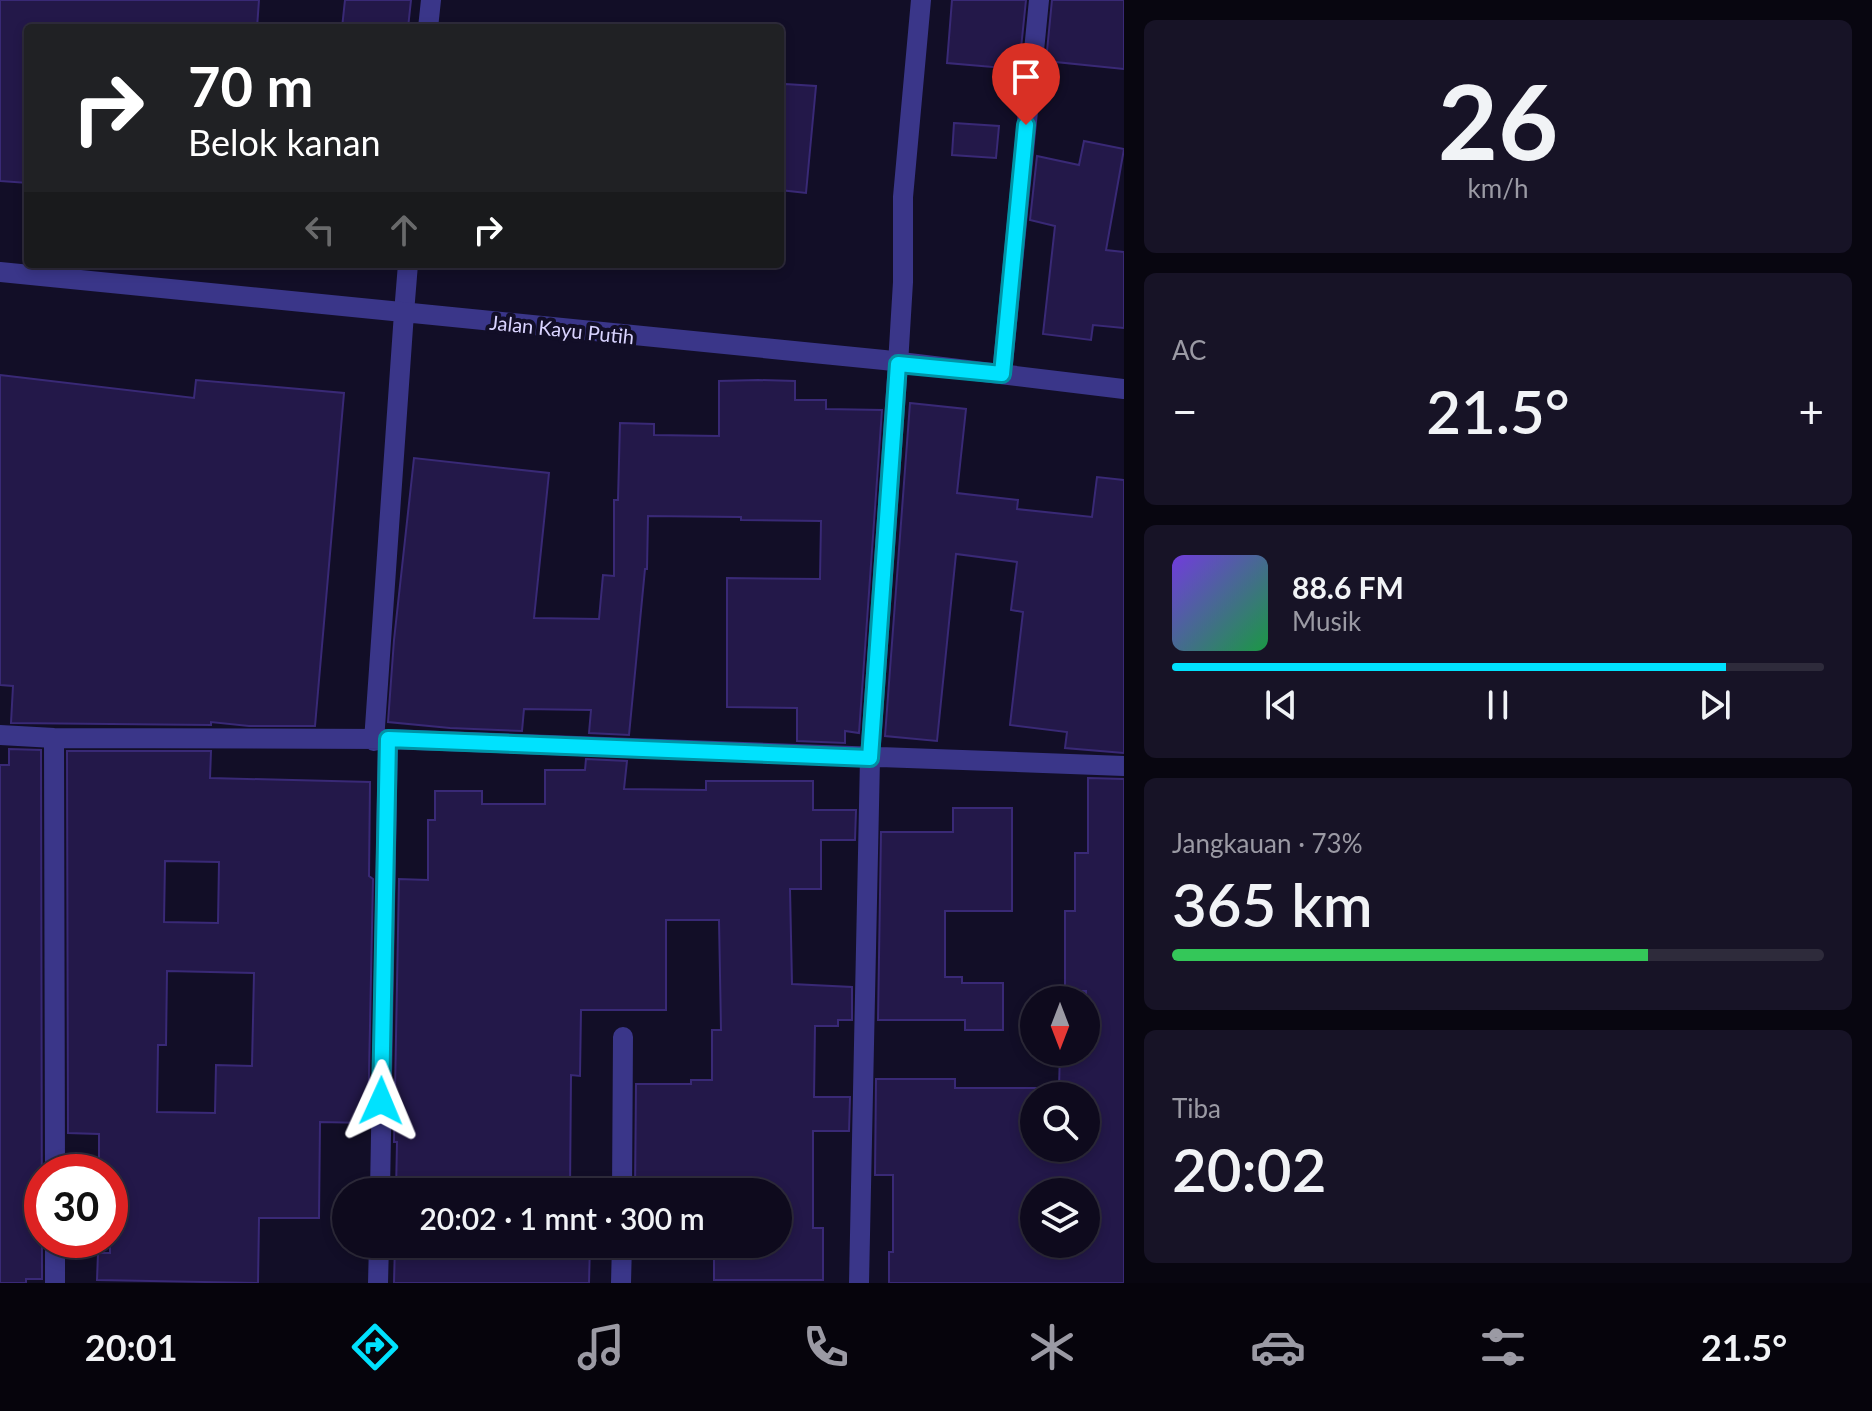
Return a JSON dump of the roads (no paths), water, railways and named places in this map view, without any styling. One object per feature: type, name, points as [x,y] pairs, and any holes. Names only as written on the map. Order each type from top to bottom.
[{"type":"street","points":[[428,24],[431,0]]},
{"type":"street","points":[[859,1283],[870,758],[903,282],[903,197],[921,0]]},
{"type":"street","points":[[1002,374],[1039,0]]},
{"type":"street","points":[[380,1178],[381,740],[408,268]]},
{"type":"street","name":"Jalan Kayu Putih","points":[[0,272],[884,360],[1124,389]]},
{"type":"street","points":[[0,735],[381,740],[1124,766]]},
{"type":"street","points":[[54,738],[55,1154]]},
{"type":"street","points":[[622,1178],[623,1037]]},
{"type":"street","points":[[55,1258],[55,1283]]},
{"type":"street","points":[[378,1283],[379,1258]]},
{"type":"street","points":[[621,1283],[622,1258]]}]
